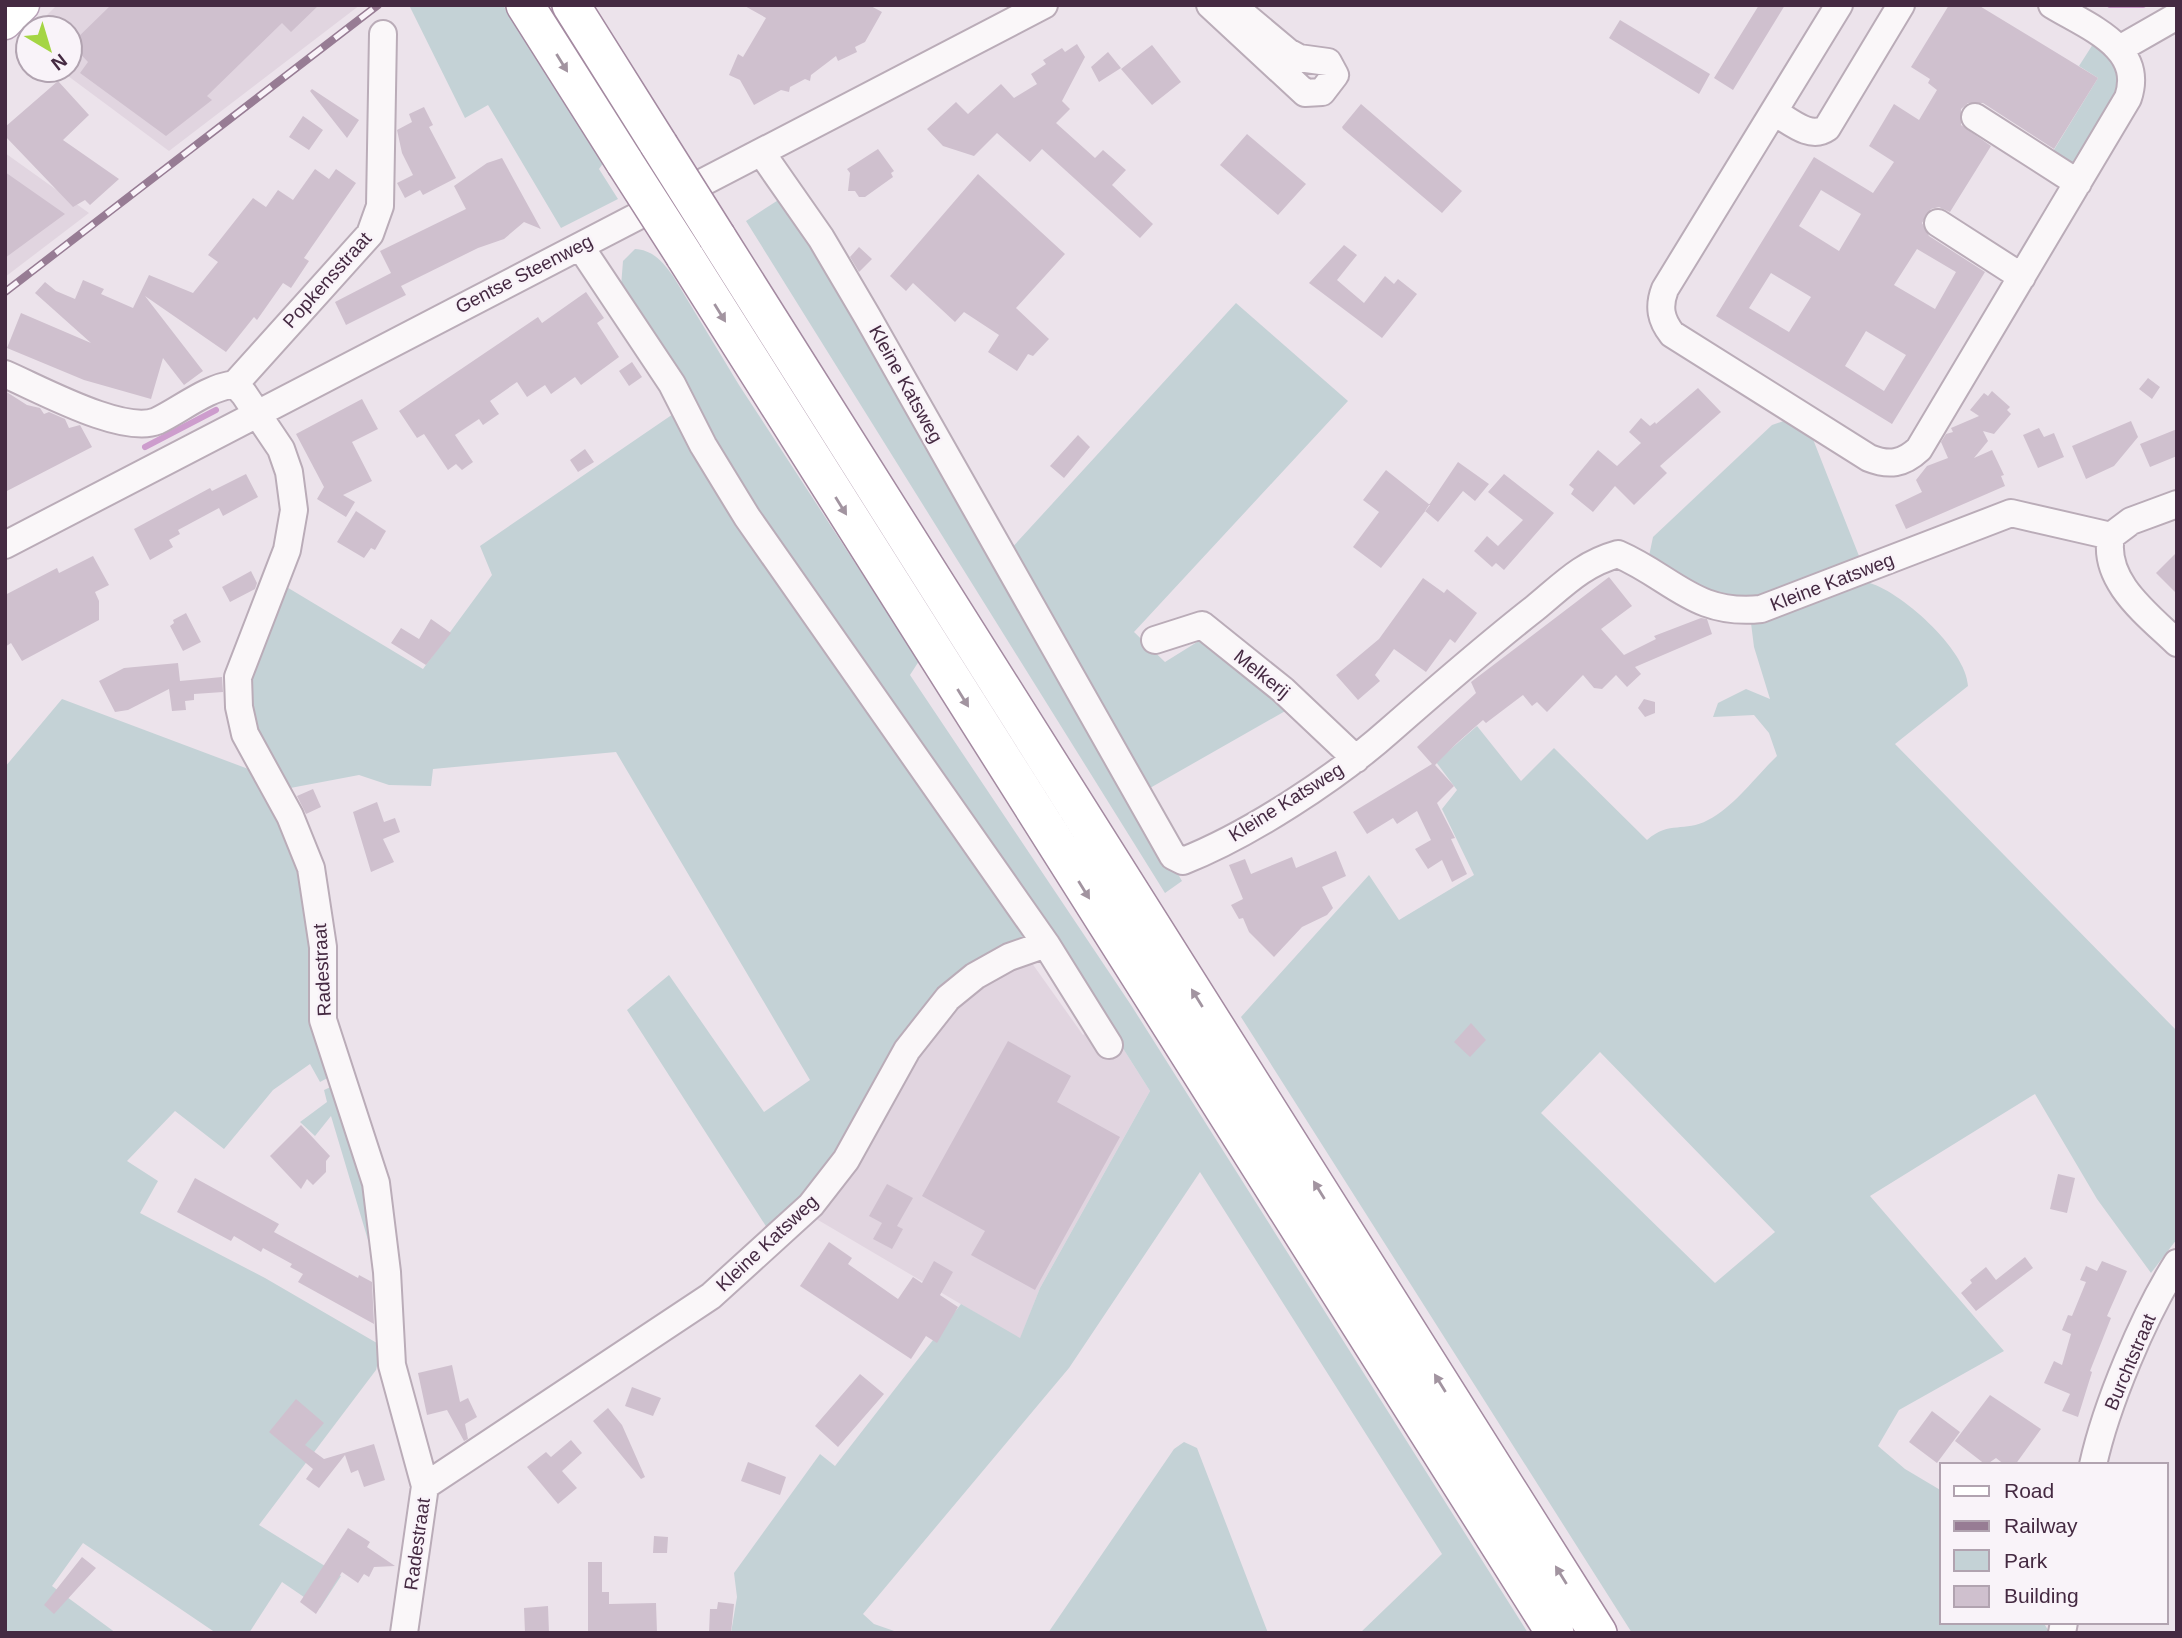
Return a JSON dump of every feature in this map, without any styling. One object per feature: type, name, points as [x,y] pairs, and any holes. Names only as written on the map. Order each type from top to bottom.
[{"type":"highway","points":[[525,5],[1555,1633]]},
{"type":"highway","points":[[571,5],[1598,1633]]},
{"type":"main road","points":[[5,23],[23,5]]},
{"type":"street","name":"Gentse Steenweg","points":[[5,545],[1044,5]]},
{"type":"street","points":[[1210,5],[1305,93],[1322,92],[1333,81],[1335,75],[1328,62],[1299,58],[1288,52],[1233,5]]},
{"type":"street","points":[[1839,5],[1665,289],[1660,308],[1665,325],[1672,334],[1869,458],[1891,464],[1903,462],[1919,449],[2132,88],[2129,61],[2121,48],[2052,5]]},
{"type":"street","points":[[1774,112],[1811,133],[1819,134],[1827,128],[1901,5]]},
{"type":"street","points":[[2121,48],[2177,16]]},
{"type":"street","name":"Popkensstraat","points":[[234,384],[370,234],[377,221],[380,206],[383,34]]},
{"type":"street","points":[[1975,117],[2078,183]]},
{"type":"street","name":"Kleine Katsweg","points":[[761,152],[821,238],[1173,856],[1183,860],[1197,855],[1289,804],[1356,758],[1483,649],[1593,561],[1618,554],[1639,563],[1695,600],[1726,611],[1741,611],[1761,609],[2011,513],[2111,536]]},
{"type":"street","points":[[1938,223],[2022,277]]},
{"type":"street","points":[[580,246],[672,384],[747,517],[1046,944],[1109,1045]]},
{"type":"street","points":[[5,374],[121,422],[143,425],[234,384]]},
{"type":"street","name":"Radestraat","points":[[234,384],[257,412],[281,449],[289,472],[294,510],[287,550],[238,677],[239,707],[245,734],[290,816],[311,868],[323,947],[323,1020],[376,1183],[387,1272],[392,1364],[425,1486],[419,1544],[404,1633]]},
{"type":"street","points":[[2177,504],[2131,521],[2111,536],[2107,555],[2114,575],[2177,643]]},
{"type":"street","name":"Melkerij","points":[[1155,640],[1202,625],[1283,690],[1356,758]]},
{"type":"street","name":"Kleine Katsweg","points":[[425,1486],[711,1296],[811,1205],[845,1160],[908,1050],[948,998],[975,975],[1009,957],[1046,944]]},
{"type":"street","name":"Burchtstraat","points":[[2094,1463],[2099,1437],[2113,1401],[2160,1290],[2177,1263]]},
{"type":"shaded area","points":[[57,5],[360,5],[169,151],[79,84],[84,84],[84,14],[48,14]]},
{"type":"shaded area","points":[[5,153],[89,213],[5,277]]},
{"type":"shaded area","points":[[1029,959],[1083,1035],[1105,1020],[1150,1091],[1040,1288],[1020,1339],[813,1217],[919,1047],[979,981]]},
{"type":"green space","points":[[409,5],[503,5],[604,162],[599,169],[618,199],[561,228],[488,105],[465,118]]},
{"type":"green space","points":[[2095,41],[2126,74],[2078,169],[2052,153],[2098,78],[2079,66]]},
{"type":"green space","points":[[783,197],[1182,881],[1165,893],[746,221]]},
{"type":"green space","points":[[635,249],[657,258],[673,276],[739,385],[919,661],[910,675],[1131,1005],[1528,1633],[1360,1633],[1442,1554],[1200,1172],[1069,1368],[863,1614],[874,1624],[900,1633],[731,1633],[737,1597],[734,1573],[820,1454],[835,1466],[961,1304],[1020,1338],[1040,1288],[1150,1091],[1105,1020],[831,622],[620,299],[623,261]]},
{"type":"green space","points":[[1236,303],[1348,401],[1134,632],[1165,662],[1202,639],[1287,710],[1143,792],[1009,551]]},
{"type":"green space","points":[[679,410],[1031,931],[953,983],[882,1085],[872,1082],[876,1088],[845,1145],[813,1188],[769,1231],[627,1010],[669,975],[764,1112],[810,1080],[616,752],[433,769],[431,786],[389,785],[359,775],[285,789],[253,735],[248,681],[285,586],[423,669],[492,575],[480,546]]},
{"type":"green space","points":[[1792,418],[1809,429],[1861,561],[1783,593],[1739,603],[1702,592],[1649,556],[1653,537],[1772,425]]},
{"type":"green space","points":[[1866,582],[1896,596],[1929,623],[1956,656],[1965,671],[1968,686],[1895,744],[2177,1031],[2177,1239],[2151,1273],[2097,1199],[2035,1094],[1870,1196],[2004,1351],[1899,1410],[1878,1446],[1905,1469],[1940,1490],[1940,1624],[2044,1624],[2050,1633],[1632,1633],[1241,1017],[1369,875],[1399,920],[1474,875],[1442,809],[1457,790],[1436,762],[1477,726],[1521,781],[1554,748],[1647,840],[1663,830],[1699,824],[1718,814],[1777,756],[1769,733],[1754,715],[1713,717],[1718,703],[1746,689],[1770,699],[1754,647],[1751,623],[1818,596]],"holes":[[[1600,1052],[1775,1232],[1715,1283],[1541,1113]]]},
{"type":"green space","points":[[62,699],[251,770],[301,849],[333,1075],[320,1082],[310,1064],[273,1090],[224,1149],[175,1111],[127,1161],[158,1181],[140,1213],[265,1278],[382,1346],[376,1370],[259,1525],[341,1576],[320,1608],[282,1582],[249,1633],[216,1633],[83,1543],[52,1586],[116,1633],[5,1633],[5,767]]},
{"type":"green space","points":[[337,1084],[365,1160],[373,1239],[368,1240],[331,1116],[315,1136],[300,1122],[327,1102],[324,1090]]},
{"type":"green space","points":[[1184,1442],[1197,1448],[1268,1633],[1048,1633],[1174,1449]]},
{"type":"building","points":[[111,5],[319,5],[291,32],[282,23],[207,96],[212,100],[166,136],[84,76],[84,68],[88,62],[84,58],[84,31]]},
{"type":"building","points":[[743,5],[869,5],[882,12],[865,42],[855,47],[857,52],[838,61],[836,56],[811,75],[810,81],[805,79],[790,87],[789,92],[781,90],[754,105],[740,80],[729,75],[738,54],[743,57],[766,18]]},
{"type":"building","points":[[1759,5],[1785,5],[1733,90],[1714,78]]},
{"type":"building","points":[[1949,5],[1978,5],[2098,78],[2054,149],[1983,103],[1968,103],[1961,109],[1961,125],[1991,146],[1950,212],[1939,207],[1931,209],[1922,223],[1929,236],[1985,272],[1892,424],[1716,316],[1814,157],[1873,193],[1894,162],[1869,146],[1894,104],[1919,120],[1937,90],[1928,83],[1930,79],[1911,67]],"holes":[[[1821,190],[1861,214],[1839,251],[1799,226]],[[1917,249],[1956,272],[1935,309],[1894,285]],[[1771,273],[1811,297],[1789,332],[1749,308]],[[1866,331],[1906,355],[1884,391],[1845,366]]]},
{"type":"building","points":[[1620,20],[1710,74],[1699,94],[1609,38]]},
{"type":"building","points":[[1077,44],[1085,57],[1062,101],[1070,109],[1056,123],[1095,158],[1103,150],[1126,170],[1112,185],[1153,224],[1140,238],[1042,149],[1030,162],[997,133],[974,156],[943,146],[927,129],[956,102],[968,114],[1001,84],[1014,98],[1037,84],[1031,74],[1046,64],[1043,60],[1062,48],[1065,52]]},
{"type":"building","points":[[1152,45],[1181,82],[1152,105],[1121,69]]},
{"type":"building","points":[[1108,52],[1121,68],[1099,82],[1091,67]]},
{"type":"building","points":[[55,84],[61,84],[89,115],[63,140],[119,179],[90,205],[85,200],[73,207],[5,136],[5,127]]},
{"type":"building","points":[[312,89],[359,120],[347,138],[310,91]]},
{"type":"building","points":[[1361,104],[1462,191],[1442,213],[1343,129]]},
{"type":"building","points":[[424,107],[433,125],[429,127],[456,178],[423,195],[420,190],[405,198],[397,183],[413,175],[402,153],[397,130],[412,122],[409,114]]},
{"type":"building","points":[[303,116],[323,130],[309,150],[289,137]]},
{"type":"building","points":[[1247,134],[1306,184],[1278,215],[1220,165]]},
{"type":"building","points":[[878,149],[894,171],[891,173],[893,177],[865,197],[859,197],[855,191],[848,191],[850,173],[847,169]]},
{"type":"building","points":[[502,158],[541,229],[524,222],[504,239],[478,248],[401,286],[406,295],[346,325],[335,302],[391,273],[380,251],[466,209],[454,186],[487,163]]},
{"type":"building","points":[[315,169],[329,179],[336,169],[356,183],[304,258],[309,261],[291,288],[283,283],[257,320],[254,317],[226,352],[145,296],[203,371],[184,385],[163,358],[151,399],[84,380],[7,348],[21,313],[91,343],[35,293],[45,282],[56,291],[75,299],[83,280],[104,289],[101,294],[133,308],[149,275],[193,293],[218,262],[208,255],[253,198],[266,207],[278,190],[293,200]]},
{"type":"building","points":[[5,172],[65,214],[5,258]]},
{"type":"building","points":[[978,174],[1065,254],[1016,308],[1049,339],[1033,356],[1028,354],[1017,371],[988,352],[999,335],[964,312],[955,322],[913,283],[906,291],[890,276]]},
{"type":"building","points":[[1344,245],[1357,255],[1337,280],[1364,303],[1385,276],[1394,284],[1398,279],[1417,294],[1382,338],[1309,283]]},
{"type":"building","points":[[859,247],[872,259],[859,272],[850,257]]},
{"type":"building","points":[[586,292],[604,318],[597,323],[619,357],[581,385],[575,377],[551,394],[545,385],[527,397],[517,382],[490,401],[499,414],[483,425],[479,419],[455,435],[473,462],[462,470],[456,464],[448,470],[424,434],[417,438],[399,411],[538,317],[542,323]]},
{"type":"building","points":[[632,362],[642,377],[629,386],[619,371]]},
{"type":"building","points":[[2148,378],[2160,387],[2152,399],[2139,389]]},
{"type":"building","points":[[1698,388],[1721,412],[1660,466],[1667,473],[1634,505],[1615,486],[1593,512],[1571,494],[1574,489],[1569,485],[1598,450],[1617,466],[1641,443],[1629,432],[1641,418],[1650,426],[1655,422],[1656,424]]},
{"type":"building","points":[[5,391],[27,405],[40,408],[44,414],[49,412],[65,419],[69,428],[80,425],[92,447],[5,492]]},
{"type":"building","points":[[1992,391],[2010,407],[2007,410],[2011,414],[1994,434],[1983,431],[1988,441],[1974,458],[1992,450],[2004,475],[2001,476],[2005,486],[1906,529],[1895,505],[1922,492],[1916,480],[1927,466],[1948,458],[1941,442],[1946,434],[1953,432],[1951,428],[1979,416],[1970,410],[1984,393],[1988,396]]},
{"type":"building","points":[[362,399],[378,429],[352,442],[372,481],[343,495],[355,502],[346,517],[317,499],[324,487],[296,434]]},
{"type":"building","points":[[2131,421],[2138,437],[2114,466],[2086,479],[2072,446]]},
{"type":"building","points":[[2039,428],[2044,437],[2054,433],[2064,457],[2038,468],[2023,435]]},
{"type":"building","points":[[2177,429],[2177,456],[2150,467],[2140,444]]},
{"type":"building","points":[[1078,435],[1090,447],[1064,478],[1050,466]]},
{"type":"building","points":[[585,449],[594,462],[578,472],[570,460]]},
{"type":"building","points":[[1458,462],[1489,484],[1475,501],[1463,491],[1438,522],[1425,511]]},
{"type":"building","points":[[1386,470],[1430,505],[1381,568],[1353,547],[1379,512],[1363,500]]},
{"type":"building","points":[[246,474],[258,497],[223,516],[219,508],[178,530],[180,534],[169,540],[173,547],[150,560],[134,529],[210,488],[212,491]]},
{"type":"building","points":[[1504,474],[1554,513],[1504,570],[1496,563],[1492,567],[1474,551],[1487,536],[1498,546],[1523,520],[1488,492]]},
{"type":"building","points":[[356,511],[386,531],[375,550],[371,548],[364,558],[337,542]]},
{"type":"building","points":[[2177,552],[2177,594],[2156,573]]},
{"type":"building","points":[[93,556],[109,585],[95,592],[99,601],[99,620],[22,661],[11,643],[5,647],[5,595],[57,568],[59,573]]},
{"type":"building","points":[[251,571],[257,583],[255,589],[230,602],[222,587]]},
{"type":"building","points":[[1609,577],[1632,606],[1601,629],[1624,655],[1656,639],[1654,636],[1701,618],[1707,619],[1712,634],[1635,667],[1641,674],[1627,687],[1616,675],[1602,689],[1594,688],[1583,675],[1547,712],[1537,702],[1532,706],[1523,695],[1486,723],[1483,720],[1457,743],[1435,765],[1454,786],[1437,803],[1455,838],[1451,839],[1467,874],[1452,882],[1442,860],[1428,869],[1415,849],[1431,840],[1417,811],[1397,824],[1393,818],[1367,834],[1353,812],[1432,764],[1417,747],[1476,693],[1471,682]]},
{"type":"building","points":[[1423,578],[1444,593],[1447,589],[1477,613],[1455,643],[1450,639],[1426,672],[1394,649],[1375,675],[1380,681],[1358,700],[1336,675],[1379,639]]},
{"type":"building","points":[[186,613],[201,642],[183,651],[170,626],[174,623],[173,620]]},
{"type":"building","points":[[431,619],[451,633],[426,665],[391,643],[401,628],[419,639]]},
{"type":"building","points":[[178,663],[180,681],[222,677],[223,692],[194,694],[194,700],[185,701],[186,710],[172,711],[169,689],[128,710],[115,712],[99,681],[124,668]]},
{"type":"building","points":[[1644,699],[1655,702],[1655,713],[1645,717],[1638,708]]},
{"type":"building","points":[[313,789],[321,807],[306,814],[297,796]]},
{"type":"building","points":[[377,802],[384,822],[395,818],[400,832],[383,839],[394,862],[371,872],[353,812]]},
{"type":"building","points":[[1336,851],[1346,876],[1322,887],[1333,908],[1327,915],[1302,927],[1274,957],[1249,932],[1243,918],[1239,919],[1231,905],[1243,899],[1229,865],[1245,859],[1251,874],[1292,857],[1296,868]]},
{"type":"building","points":[[1471,1023],[1486,1040],[1470,1057],[1454,1042]]},
{"type":"building","points":[[1008,1041],[1071,1076],[1057,1102],[1120,1137],[1035,1290],[971,1255],[985,1231],[922,1196]]},
{"type":"building","points":[[301,1125],[330,1156],[326,1161],[326,1172],[313,1185],[307,1179],[301,1189],[270,1156]]},
{"type":"building","points":[[2058,1174],[2075,1178],[2067,1213],[2050,1209]]},
{"type":"building","points":[[195,1178],[279,1224],[274,1232],[358,1278],[359,1275],[372,1282],[374,1324],[298,1282],[303,1274],[290,1267],[292,1264],[263,1248],[261,1252],[234,1236],[231,1241],[177,1212]]},
{"type":"building","points":[[887,1184],[913,1198],[897,1226],[903,1229],[892,1249],[873,1239],[882,1223],[869,1216]]},
{"type":"building","points":[[829,1242],[852,1258],[848,1264],[898,1299],[913,1277],[922,1283],[934,1261],[953,1272],[940,1295],[958,1307],[937,1343],[926,1336],[911,1359],[800,1286]]},
{"type":"building","points":[[2025,1257],[2033,1268],[1976,1311],[1961,1293],[1972,1283],[1970,1280],[1986,1267],[1996,1280]]},
{"type":"building","points":[[2102,1261],[2127,1271],[2107,1316],[2111,1318],[2090,1371],[2092,1372],[2078,1417],[2062,1411],[2070,1394],[2044,1383],[2054,1361],[2062,1365],[2071,1334],[2062,1330],[2068,1315],[2072,1316],[2086,1282],[2080,1280],[2086,1266],[2097,1271]]},
{"type":"building","points":[[452,1365],[460,1402],[468,1398],[477,1417],[465,1424],[468,1439],[464,1441],[447,1410],[427,1415],[418,1373]]},
{"type":"building","points":[[860,1374],[884,1394],[838,1447],[815,1426]]},
{"type":"building","points":[[632,1387],[661,1398],[653,1416],[625,1406]]},
{"type":"building","points":[[1990,1395],[2041,1429],[2016,1463],[2002,1463],[1996,1458],[1983,1463],[1955,1441]]},
{"type":"building","points":[[296,1399],[324,1423],[305,1445],[324,1459],[374,1444],[385,1480],[364,1487],[358,1470],[351,1473],[345,1455],[319,1488],[306,1479],[313,1469],[269,1432]]},
{"type":"building","points":[[608,1408],[622,1425],[645,1477],[641,1479],[593,1421]]},
{"type":"building","points":[[1932,1411],[1960,1432],[1937,1463],[1909,1442]]},
{"type":"building","points":[[571,1440],[582,1453],[562,1471],[577,1488],[558,1504],[527,1467],[546,1452],[551,1457]]},
{"type":"building","points":[[748,1462],[786,1477],[780,1495],[741,1481]]},
{"type":"building","points":[[348,1528],[370,1542],[367,1547],[395,1566],[374,1567],[369,1577],[364,1574],[358,1583],[342,1572],[316,1614],[300,1602]]},
{"type":"building","points":[[654,1536],[668,1537],[667,1553],[653,1553]]},
{"type":"building","points":[[82,1557],[96,1568],[54,1614],[44,1605]]},
{"type":"building","points":[[588,1562],[602,1562],[602,1592],[609,1592],[609,1604],[656,1603],[657,1633],[588,1633]]},
{"type":"building","points":[[718,1602],[734,1604],[731,1633],[709,1633],[710,1609],[717,1609]]},
{"type":"building","points":[[548,1606],[549,1633],[525,1633],[524,1608]]},
{"type":"waterway","points":[[2110,5],[2143,5]]},
{"type":"waterway","points":[[145,447],[216,410]]},
{"type":"railway","points":[[5,292],[378,5]]}]
